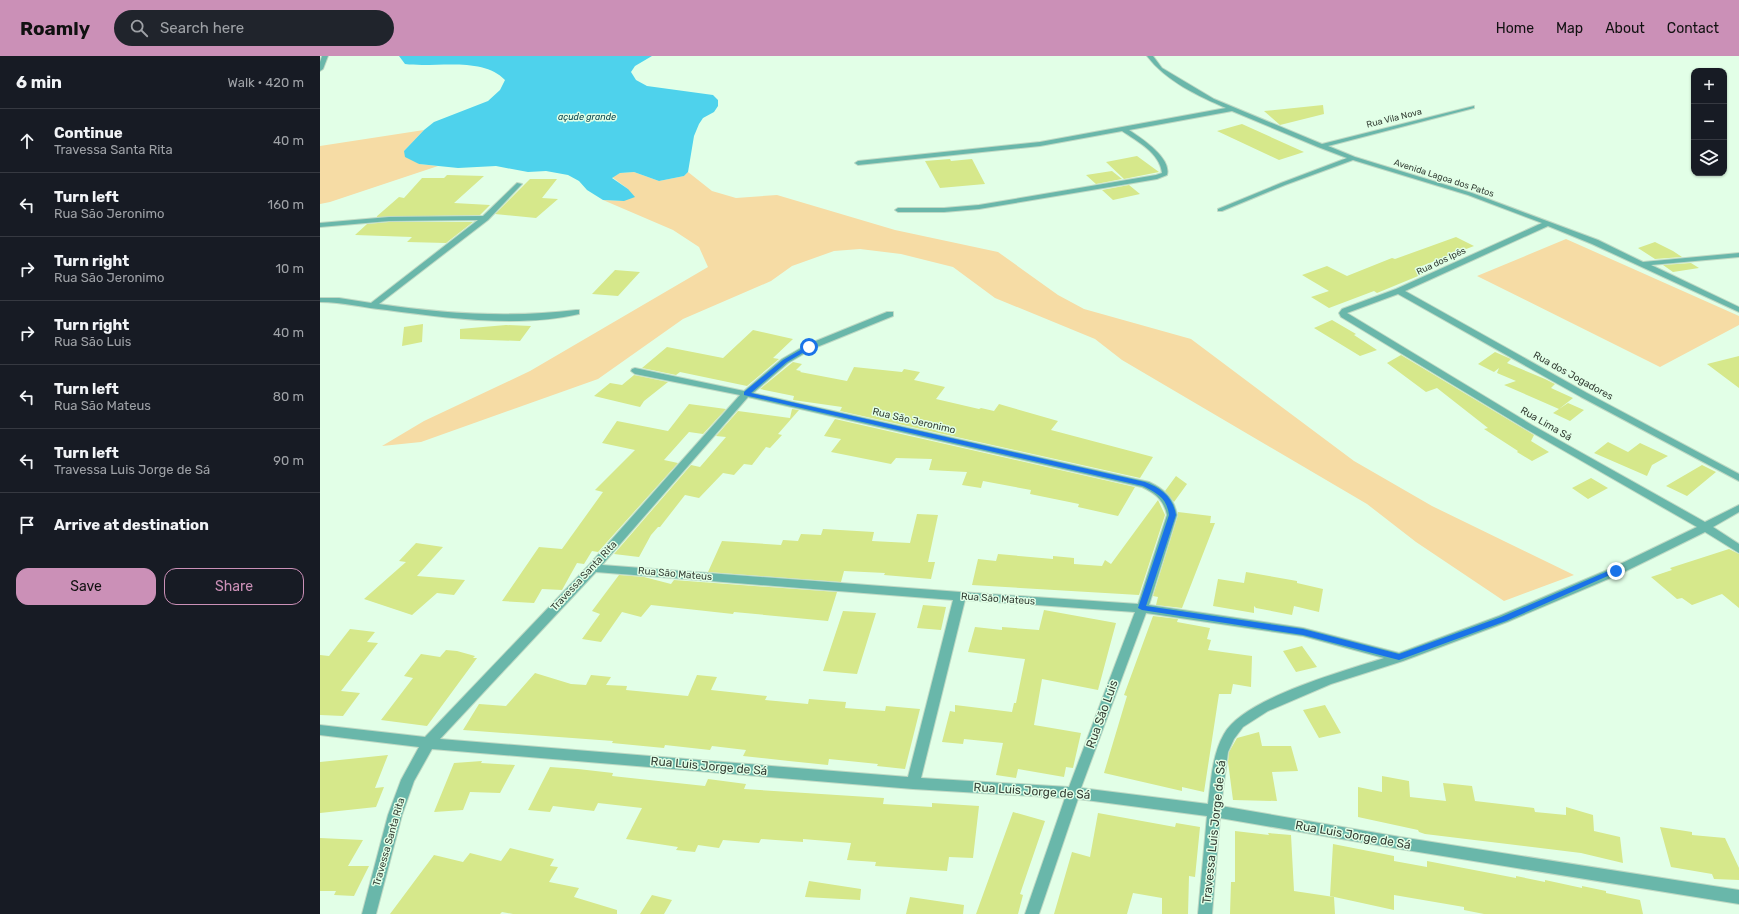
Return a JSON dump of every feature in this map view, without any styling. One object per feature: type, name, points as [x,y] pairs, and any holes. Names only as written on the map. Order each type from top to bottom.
[{"type":"street","name":"Avenida Lagoa dos Patos","points":[[1150,56],[1160,68],[1176,79],[1212,100],[1232,109],[1320,146],[1353,158],[1470,194],[1548,223],[1595,242],[1739,310]]},
{"type":"street","points":[[320,69],[323,58]]},
{"type":"street","name":"Rua Vila Nova","points":[[1320,146],[1472,107]]},
{"type":"street","points":[[858,163],[1040,144],[1232,109]]},
{"type":"street","points":[[898,210],[944,210],[979,207],[1157,177],[1165,174],[1165,170],[1154,152],[1122,128]]},
{"type":"street","points":[[1220,210],[1283,184],[1353,158]]},
{"type":"street","points":[[372,306],[485,218],[520,184]]},
{"type":"street","points":[[320,225],[389,219],[485,218]]},
{"type":"street","name":"Rua dos Ipês","points":[[1344,315],[1343,313],[1345,311],[1399,291],[1548,223]]},
{"type":"street","points":[[1641,264],[1739,254]]},
{"type":"street","name":"Rua dos Jogadores","points":[[1399,291],[1584,395],[1739,478]]},
{"type":"street","points":[[320,300],[348,302],[436,314],[509,318],[576,312]]},
{"type":"street","name":"Travessa Santa Rita","points":[[369,914],[395,815],[408,780],[428,743],[593,568],[746,394],[785,361],[809,347],[890,314]]},
{"type":"street","name":"Rua Lima Sá","points":[[1344,315],[1529,427],[1705,527],[1739,549]]},
{"type":"street","name":"Rua São Jeronimo","points":[[635,371],[746,394],[1145,484],[1160,492],[1167,499],[1171,506],[1172,515]]},
{"type":"street","name":"Travessa Luis Jorge de Sá","points":[[1205,914],[1214,811],[1222,752],[1229,736],[1239,723],[1264,707],[1327,681],[1399,658],[1503,619],[1616,571],[1705,527],[1739,508]]},
{"type":"street","name":"Rua São Luis","points":[[1032,914],[1073,793],[1142,608],[1172,515]]},
{"type":"street","name":"Rua São Mateus","points":[[593,568],[960,596],[1142,608],[1303,632],[1399,658]]},
{"type":"street","points":[[913,783],[960,596]]},
{"type":"street","name":"Rua Luis Jorge de Sá","points":[[320,730],[428,743],[913,783],[1073,793],[1214,811],[1408,845],[1739,897]]},
{"type":"shaded area","points":[[424,130],[404,151],[419,164],[438,166],[320,204],[320,146]]},
{"type":"shaded area","points":[[634,172],[659,181],[684,176],[688,172],[712,191],[736,198],[777,195],[895,230],[998,252],[1058,295],[1084,309],[1191,339],[1354,461],[1432,506],[1574,575],[1504,601],[1416,542],[1367,504],[1122,360],[1095,339],[995,298],[953,267],[901,254],[860,249],[834,251],[792,266],[771,281],[683,319],[598,379],[421,442],[382,446],[424,421],[530,371],[708,267],[699,247],[673,230],[603,200],[624,201],[628,189],[612,177],[620,173]]},
{"type":"shaded area","points":[[1566,239],[1739,316],[1739,325],[1660,367],[1477,276]]},
{"type":"water","name":"açude grande","points":[[399,56],[652,56],[635,66],[631,72],[636,80],[647,86],[713,95],[718,100],[718,106],[714,112],[703,118],[699,124],[694,136],[688,172],[684,176],[659,181],[634,172],[620,173],[612,178],[628,189],[635,197],[624,201],[603,200],[587,190],[579,181],[568,175],[546,171],[528,172],[496,166],[458,168],[419,164],[405,157],[404,151],[434,122],[488,101],[500,90],[505,80],[496,73],[472,65],[405,64]]},
{"type":"building","points":[[1323,105],[1324,114],[1280,125],[1264,111]]},
{"type":"building","points":[[1242,124],[1304,152],[1279,160],[1217,131]]},
{"type":"building","points":[[1137,156],[1159,172],[1124,179],[1106,162]]},
{"type":"building","points":[[950,159],[951,161],[972,159],[985,184],[940,188],[925,161]]},
{"type":"building","points":[[1112,171],[1122,179],[1096,184],[1086,175]]},
{"type":"building","points":[[447,175],[484,176],[454,203],[490,205],[480,215],[376,217],[399,197],[404,198],[422,178],[444,178]]},
{"type":"building","points":[[530,179],[557,179],[542,198],[558,199],[536,218],[495,214]]},
{"type":"building","points":[[1129,185],[1140,194],[1113,200],[1102,190]]},
{"type":"building","points":[[389,222],[473,222],[446,243],[407,242],[412,237],[355,235],[367,224]]},
{"type":"building","points":[[1456,237],[1474,246],[1414,269],[1423,274],[1377,293],[1374,291],[1329,308],[1311,297],[1329,291],[1302,275],[1327,266],[1347,276],[1392,258],[1395,259]]},
{"type":"building","points":[[1655,242],[1682,257],[1655,259],[1638,248]]},
{"type":"building","points":[[1691,263],[1699,268],[1673,272],[1663,265]]},
{"type":"building","points":[[615,270],[640,272],[618,296],[592,294]]},
{"type":"building","points":[[1332,320],[1356,334],[1354,335],[1377,350],[1360,356],[1314,328]]},
{"type":"building","points":[[423,324],[422,342],[402,346],[404,327]]},
{"type":"building","points":[[506,325],[531,326],[520,341],[460,339],[460,329]]},
{"type":"building","points":[[753,330],[793,339],[773,358],[779,359],[747,386],[680,372],[676,375],[642,368],[667,347],[723,358]]},
{"type":"building","points":[[1495,352],[1511,359],[1507,363],[1555,384],[1551,388],[1573,398],[1559,409],[1504,385],[1516,381],[1497,373],[1499,368],[1494,372],[1478,364]]},
{"type":"building","points":[[1401,355],[1534,435],[1531,441],[1549,452],[1532,461],[1517,452],[1518,451],[1484,429],[1488,428],[1437,388],[1426,392],[1387,363]]},
{"type":"building","points":[[1739,356],[1739,388],[1707,364]]},
{"type":"building","points":[[793,362],[802,364],[796,370],[801,371],[800,372],[847,381],[854,367],[902,372],[904,369],[920,372],[914,380],[945,387],[936,399],[994,411],[999,404],[1058,421],[1051,430],[1153,457],[1140,478],[840,411],[842,407],[793,400],[794,396],[760,389]]},
{"type":"building","points":[[634,375],[668,382],[644,401],[640,407],[594,396],[610,383],[622,385]]},
{"type":"building","points":[[1568,403],[1584,410],[1570,421],[1553,413]]},
{"type":"building","points":[[689,404],[726,409],[703,434],[689,432],[664,460],[678,463],[598,552],[592,551],[584,564],[577,563],[562,590],[542,589],[534,603],[502,601],[539,547],[562,549],[603,492],[595,490],[635,450],[602,443],[617,421],[668,431]]},
{"type":"building","points":[[792,409],[799,410],[778,434],[782,435],[770,448],[766,447],[752,465],[744,464],[734,475],[723,473],[699,498],[685,495],[660,527],[658,527],[651,535],[639,557],[614,554],[691,465],[700,467],[726,437],[716,436],[738,411],[790,418]]},
{"type":"building","points":[[835,419],[1135,487],[1118,516],[1078,507],[1079,504],[1030,494],[1031,490],[983,481],[981,488],[962,485],[967,472],[929,470],[932,459],[896,458],[891,464],[831,452],[841,439],[824,436]]},
{"type":"building","points":[[1608,442],[1628,452],[1640,443],[1668,456],[1652,465],[1647,476],[1594,453]]},
{"type":"building","points":[[1702,465],[1716,472],[1687,496],[1666,486]]},
{"type":"building","points":[[1176,476],[1187,484],[1174,502],[1165,491]]},
{"type":"building","points":[[1591,478],[1608,488],[1588,499],[1572,488]]},
{"type":"building","points":[[1158,500],[1165,515],[1139,595],[972,585],[978,559],[996,561],[998,554],[1053,559],[1053,556],[1074,558],[1074,564],[1102,566],[1105,560],[1111,564]]},
{"type":"building","points":[[1178,512],[1211,516],[1210,523],[1215,523],[1182,608],[1156,605],[1158,597],[1153,596]]},
{"type":"building","points":[[917,514],[938,515],[928,562],[935,562],[931,579],[884,575],[885,573],[844,571],[841,582],[708,572],[722,541],[781,545],[783,540],[798,541],[801,534],[821,535],[823,529],[874,532],[872,541],[910,543]]},
{"type":"building","points":[[416,543],[443,547],[417,576],[465,580],[454,595],[437,593],[412,615],[364,599],[406,562],[399,561]]},
{"type":"building","points":[[1729,549],[1739,554],[1739,608],[1722,594],[1692,605],[1682,598],[1677,599],[1651,577],[1672,570],[1670,568]]},
{"type":"building","points":[[1246,572],[1297,581],[1297,583],[1323,589],[1319,612],[1294,606],[1292,615],[1256,608],[1254,606],[1254,613],[1213,606],[1218,579],[1244,583]]},
{"type":"building","points":[[619,575],[644,577],[671,584],[674,580],[837,592],[828,621],[734,612],[733,614],[651,605],[641,617],[622,612],[601,642],[582,639],[600,614],[592,611]]},
{"type":"building","points":[[923,605],[946,607],[941,630],[917,628]]},
{"type":"building","points":[[1044,610],[1116,623],[1098,690],[1042,679],[1034,725],[1081,733],[1073,768],[1066,767],[1064,777],[1018,769],[1016,778],[996,775],[1003,743],[964,739],[963,744],[942,742],[950,711],[955,712],[955,705],[1012,712],[1014,703],[1016,703],[1025,659],[968,652],[975,627],[1002,630],[1002,627],[1039,630]]},
{"type":"building","points":[[843,611],[876,613],[857,674],[823,671]]},
{"type":"building","points":[[1153,616],[1178,619],[1177,622],[1210,628],[1207,639],[1211,640],[1208,650],[1252,656],[1251,687],[1233,684],[1231,694],[1219,694],[1204,792],[1182,787],[1182,791],[1104,773],[1127,696],[1124,695]]},
{"type":"building","points":[[350,629],[375,632],[367,642],[378,643],[341,691],[360,693],[343,716],[320,715],[320,655],[329,656]]},
{"type":"building","points":[[1302,646],[1317,667],[1296,672],[1283,651]]},
{"type":"building","points":[[446,650],[457,651],[475,656],[473,658],[477,658],[427,726],[381,720],[413,678],[404,676],[421,654],[440,657]]},
{"type":"building","points":[[535,673],[571,684],[586,685],[591,675],[611,677],[606,685],[627,686],[626,690],[688,696],[697,675],[717,677],[711,690],[767,696],[765,700],[808,704],[809,699],[846,702],[845,708],[885,711],[886,706],[920,709],[905,769],[877,766],[878,764],[829,759],[828,765],[743,756],[746,750],[712,746],[710,750],[665,745],[664,748],[612,743],[613,741],[463,730],[479,704],[506,706]]},
{"type":"building","points":[[1325,705],[1341,733],[1319,738],[1303,710]]},
{"type":"building","points":[[1259,732],[1262,746],[1291,746],[1298,771],[1272,772],[1277,801],[1233,800],[1228,762],[1229,752],[1237,738]]},
{"type":"building","points":[[388,755],[375,788],[384,787],[376,807],[320,813],[320,762]]},
{"type":"building","points":[[482,761],[481,763],[515,765],[500,793],[470,792],[463,810],[434,812],[454,763]]},
{"type":"building","points":[[550,767],[613,773],[612,776],[705,786],[708,779],[746,784],[744,789],[884,798],[883,804],[932,807],[932,803],[979,806],[973,858],[949,857],[947,871],[875,866],[876,862],[847,860],[851,843],[803,839],[803,842],[761,839],[759,843],[723,840],[719,848],[698,845],[695,852],[676,850],[678,847],[626,839],[642,808],[598,803],[594,811],[553,806],[550,812],[528,810]]},
{"type":"building","points":[[1382,776],[1409,781],[1410,797],[1446,801],[1443,783],[1472,786],[1475,801],[1534,808],[1535,812],[1566,815],[1566,807],[1593,815],[1594,831],[1620,837],[1623,863],[1581,853],[1425,834],[1419,832],[1418,830],[1358,817],[1358,787],[1382,792]]},
{"type":"building","points":[[1013,812],[1045,821],[1020,894],[1023,895],[1018,914],[976,914]]},
{"type":"building","points":[[1098,813],[1175,827],[1176,823],[1200,827],[1195,877],[1189,876],[1188,914],[1162,914],[1162,898],[1133,893],[1127,914],[1054,914],[1072,852],[1090,857]]},
{"type":"building","points":[[1660,827],[1692,832],[1692,835],[1725,838],[1739,868],[1739,880],[1714,879],[1712,874],[1671,867]]},
{"type":"building","points":[[1235,831],[1269,835],[1268,833],[1291,835],[1294,891],[1334,897],[1335,914],[1230,914],[1231,882],[1235,882]]},
{"type":"building","points":[[320,838],[363,840],[348,866],[369,866],[354,896],[334,895],[336,891],[320,891]]},
{"type":"building","points":[[1333,844],[1394,856],[1394,861],[1427,867],[1427,861],[1516,878],[1516,876],[1545,882],[1545,880],[1582,888],[1582,886],[1606,891],[1606,893],[1640,900],[1643,914],[1484,914],[1464,910],[1464,907],[1394,895],[1394,910],[1330,896]]},
{"type":"building","points":[[510,848],[554,859],[550,866],[558,867],[549,882],[579,888],[574,897],[617,910],[617,914],[513,914],[502,912],[500,914],[390,914],[434,855],[463,862],[470,853],[501,861]]},
{"type":"building","points":[[809,881],[861,889],[860,900],[805,897]]},
{"type":"building","points":[[652,895],[672,900],[664,914],[640,914]]},
{"type":"building","points":[[910,897],[964,905],[963,914],[906,914]]},
{"type":"route","points":[[809,347],[785,361],[746,394],[1145,484],[1160,492],[1171,506],[1172,515],[1142,608],[1303,632],[1399,658],[1503,619],[1616,571]]}]
